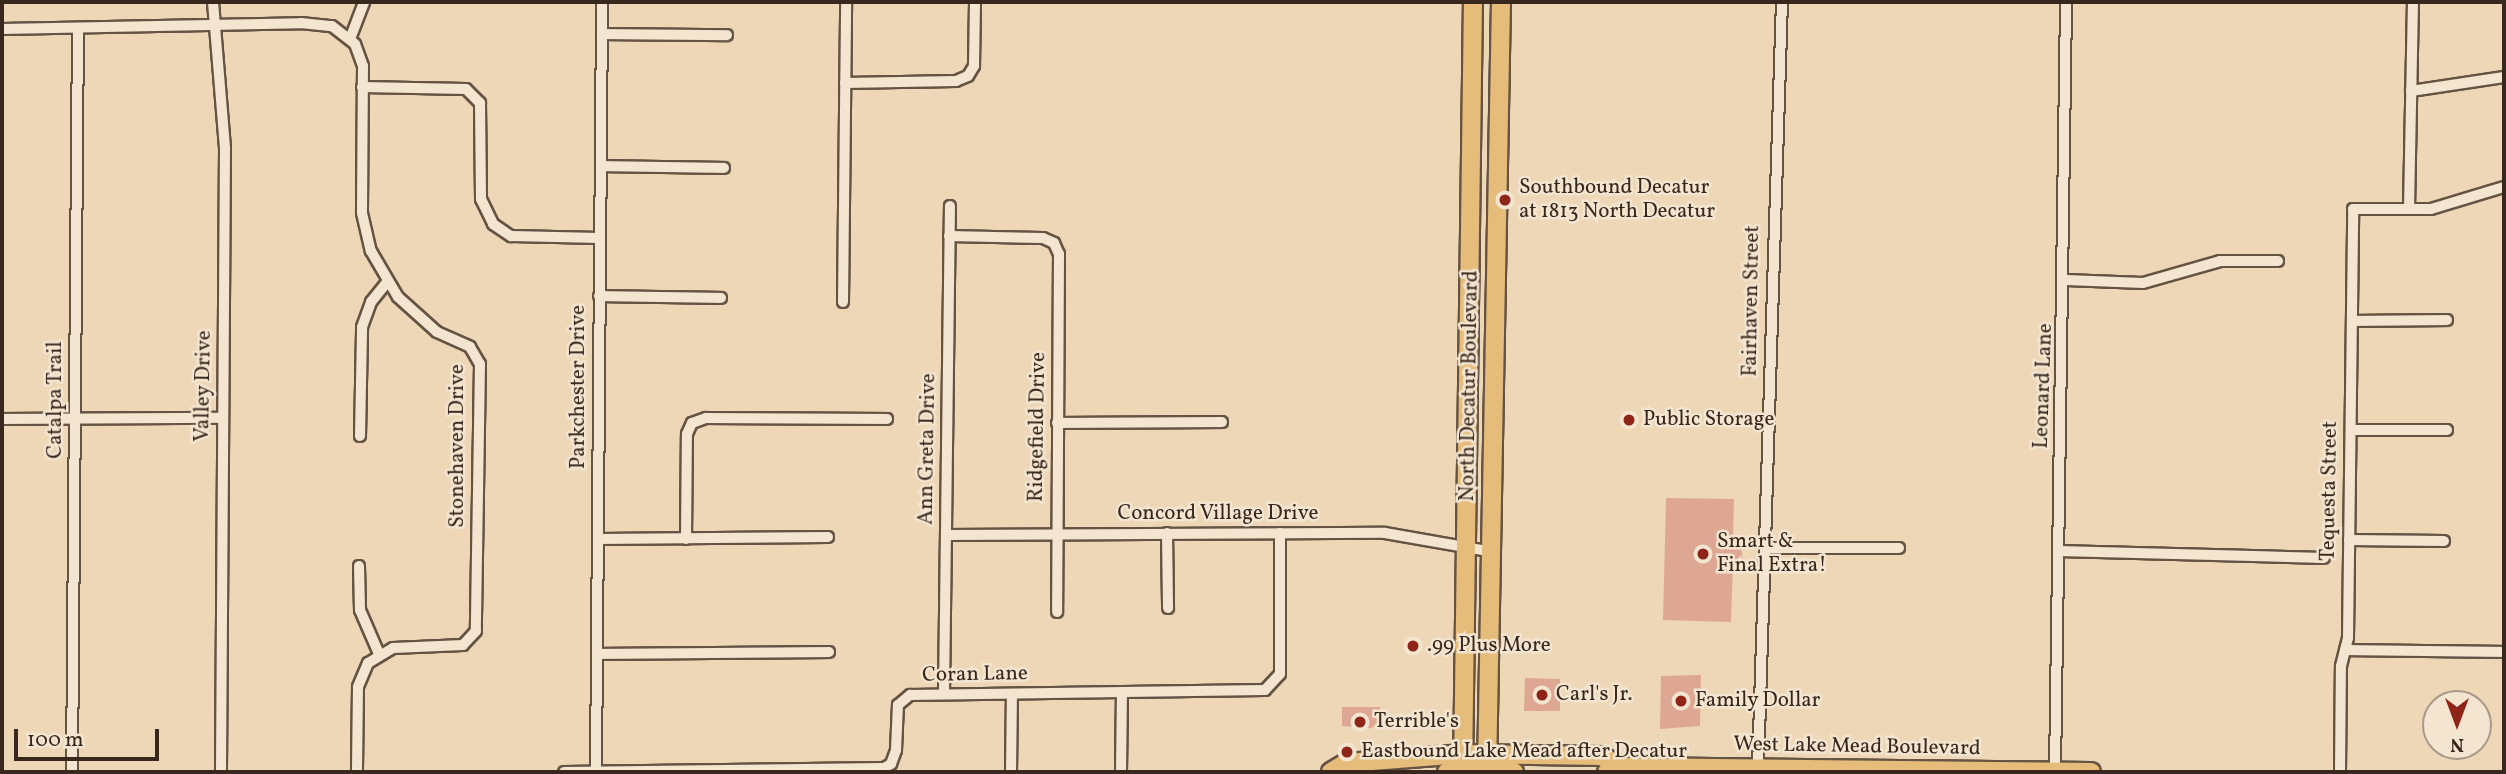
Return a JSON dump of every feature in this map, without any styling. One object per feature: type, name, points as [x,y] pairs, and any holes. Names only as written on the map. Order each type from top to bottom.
[{"type":"main road","name":"North Decatur Boulevard","points":[[1463,766],[1466,329],[1473,2]]},
{"type":"main road","name":"North Decatur Boulevard","points":[[1487,766],[1488,551],[1501,2]]},
{"type":"main road","points":[[1472,102],[1498,101]]},
{"type":"main road","points":[[1466,329],[1495,329]]},
{"type":"main road","name":"West Lake Mead Boulevard","points":[[1331,772],[1346,763],[1487,766],[1601,756],[1615,770],[1758,768],[2091,772]]},
{"type":"main road","name":"West Lake Mead Boulevard","points":[[1447,772],[1463,766]]},
{"type":"main road","name":"West Lake Mead Boulevard","points":[[1487,766],[1514,772]]},
{"type":"street","name":"Valley Drive","points":[[213,2],[225,149],[221,772]]},
{"type":"street","points":[[2,29],[332,26],[351,39],[364,2]]},
{"type":"street","name":"Parkchester Drive","points":[[596,772],[601,2]]},
{"type":"street","points":[[843,302],[846,2]]},
{"type":"street","points":[[845,83],[956,81],[968,76],[974,66],[975,2]]},
{"type":"street","name":"Fairhaven Street","points":[[1758,768],[1782,2]]},
{"type":"street","name":"Leonard Lane","points":[[2055,772],[2066,280],[2066,2]]},
{"type":"street","points":[[2413,2],[2409,209],[2455,204],[2504,187]]},
{"type":"street","name":"Catalpa Trail","points":[[72,772],[78,27]]},
{"type":"street","points":[[602,34],[727,35]]},
{"type":"street","name":"Stonehaven Drive","points":[[351,39],[363,66],[362,213],[371,251],[387,281],[422,321],[470,347],[480,364],[476,631],[463,645],[393,648],[379,654]]},
{"type":"street","points":[[2412,90],[2504,77]]},
{"type":"street","points":[[362,87],[466,89],[480,103],[481,199],[493,224],[511,236],[600,238]]},
{"type":"street","points":[[601,166],[724,167]]},
{"type":"street","name":"Ann Greta Drive","points":[[944,694],[950,206]]},
{"type":"street","name":"Tequesta Street","points":[[2340,772],[2349,540],[2353,209],[2409,209]]},
{"type":"street","name":"Ridgefield Drive","points":[[949,236],[1043,238],[1054,243],[1059,254],[1057,612]]},
{"type":"street","points":[[2066,280],[2143,282],[2220,261],[2278,261]]},
{"type":"street","points":[[360,436],[362,327],[371,302],[387,281]]},
{"type":"street","points":[[599,296],[721,298]]},
{"type":"street","points":[[2352,320],[2447,320]]},
{"type":"street","points":[[2,419],[223,418]]},
{"type":"street","points":[[686,539],[687,434],[692,423],[706,418],[887,419]]},
{"type":"street","points":[[1057,424],[1222,422]]},
{"type":"street","points":[[2351,430],[2446,430]]},
{"type":"street","points":[[1167,533],[1168,608]]},
{"type":"street","name":"Coran Lane","points":[[564,772],[874,770],[891,764],[903,699],[944,694],[1265,690],[1280,674],[1280,533]]},
{"type":"street","name":"Concord Village Drive","points":[[946,535],[1385,533],[1488,551]]},
{"type":"street","points":[[598,539],[828,537]]},
{"type":"street","points":[[2349,540],[2444,541]]},
{"type":"street","points":[[1765,548],[1899,548]]},
{"type":"street","points":[[2058,551],[2324,558]]},
{"type":"street","points":[[357,772],[358,687],[379,654],[360,610],[359,566]]},
{"type":"street","points":[[2345,650],[2504,652]]},
{"type":"street","points":[[597,654],[829,652]]},
{"type":"street","points":[[1121,772],[1122,692]]},
{"type":"street","points":[[1011,772],[1012,694]]},
{"type":"building","name":"Smart & Final Extra!","points":[[1666,498],[1734,499],[1733,539],[1740,539],[1743,561],[1733,561],[1731,622],[1663,620]]},
{"type":"building","name":"Family Dollar","points":[[1701,675],[1700,726],[1660,729],[1661,676]]},
{"type":"building","name":"Carl's Jr.","points":[[1525,678],[1560,679],[1560,711],[1524,711]]},
{"type":"building","name":"Terrible's","points":[[1342,707],[1380,707],[1382,717],[1372,728],[1342,726]]},
{"type":"place","name":"Southbound Decatur at 1813 North Decatur","points":[[1505,200]]},
{"type":"place","name":"Public Storage","points":[[1629,420]]},
{"type":"place","name":"Smart & Final Extra!","points":[[1703,554]]},
{"type":"place","name":".99 Plus More","points":[[1413,646]]},
{"type":"place","name":"Carl's Jr.","points":[[1542,695]]},
{"type":"place","name":"Family Dollar","points":[[1681,701]]},
{"type":"place","name":"Terrible's","points":[[1360,722]]},
{"type":"place","name":"Eastbound Lake Mead after Decatur","points":[[1347,752]]}]
